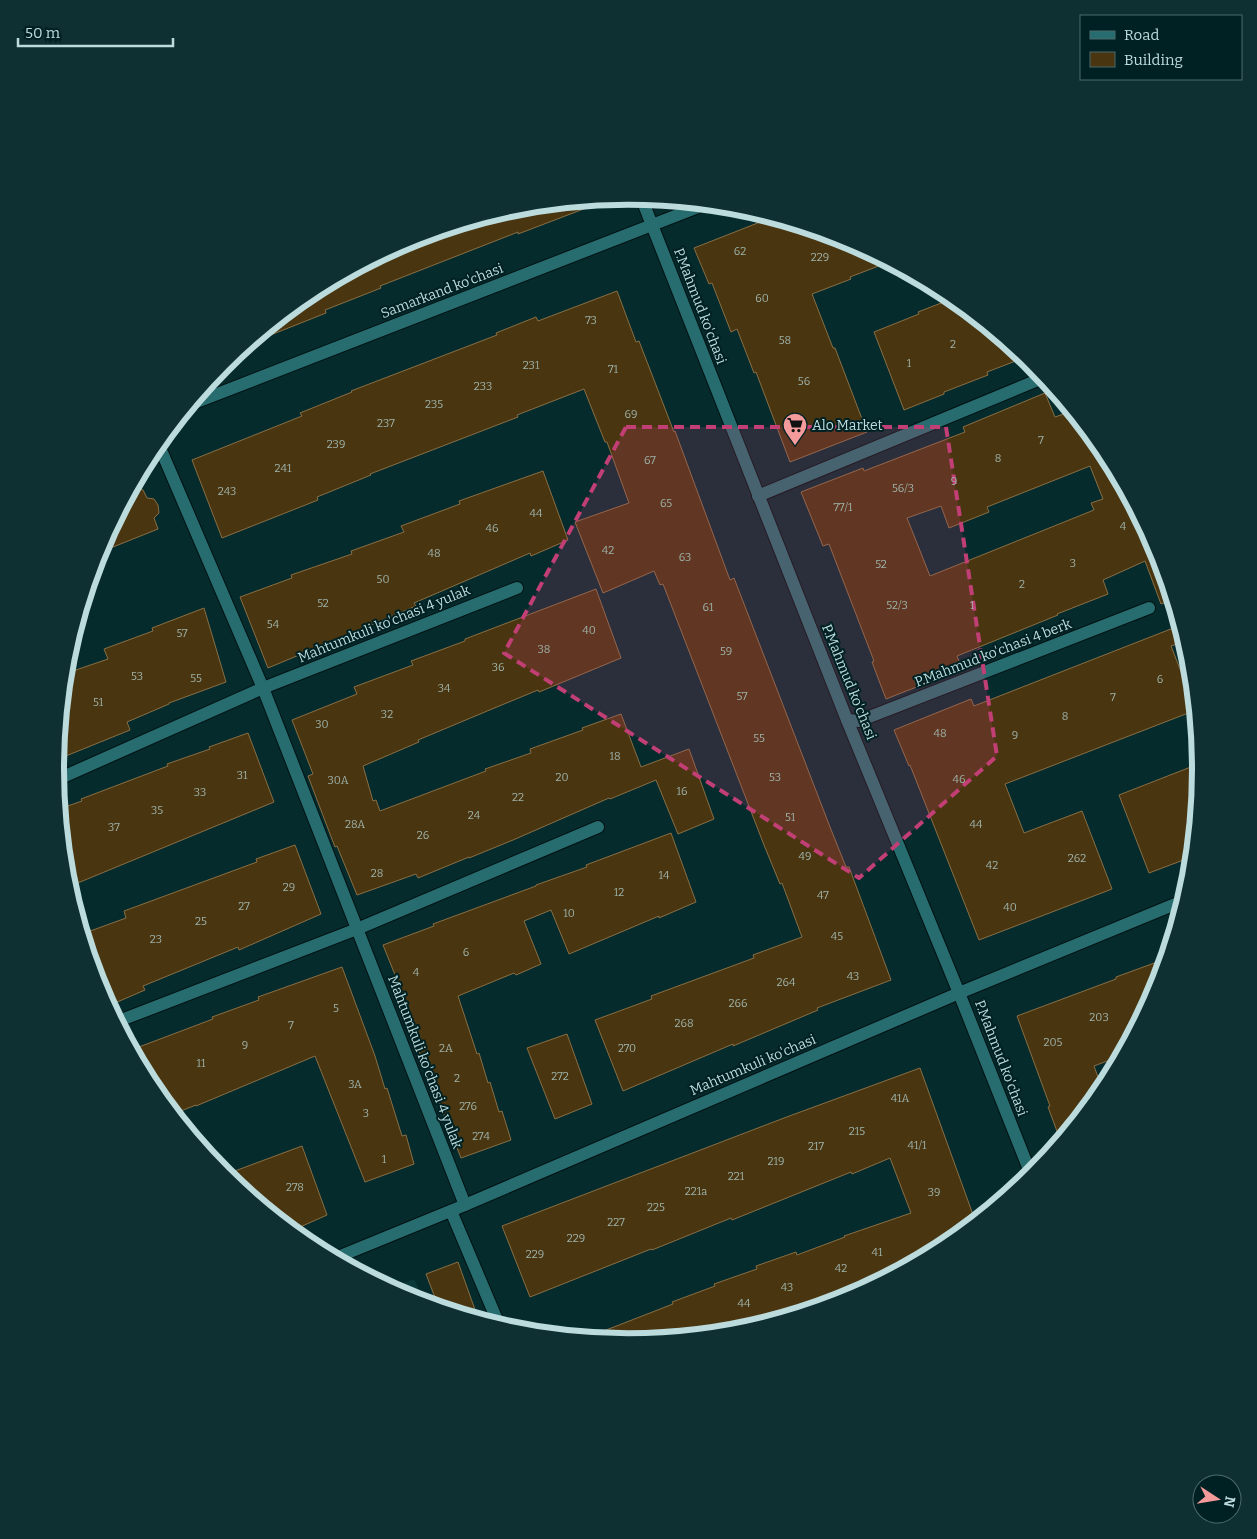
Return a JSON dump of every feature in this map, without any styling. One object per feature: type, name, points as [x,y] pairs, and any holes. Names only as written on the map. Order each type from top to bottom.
[{"type":"street","name":"P.Mahmud ko'chasi","points":[[644,205],[758,496],[1029,1168]]},
{"type":"street","name":"Samarkand ko'chasi","points":[[201,400],[694,209]]},
{"type":"street","points":[[758,496],[1037,380]]},
{"type":"street","name":"Mahtumkuli ko'chasi 4 yulak","points":[[162,452],[263,688],[465,1205]]},
{"type":"street","name":"Mahtumkuli ko'chasi 4 yulak","points":[[64,776],[263,688],[517,588]]},
{"type":"street","name":"P.Mahmud ko'chasi 4 berk","points":[[848,720],[859,721],[1149,608]]},
{"type":"street","points":[[122,1020],[357,929],[598,827]]},
{"type":"street","name":"Mahtumkuli ko'chasi","points":[[341,1256],[465,1205],[959,993],[1177,903]]},
{"type":"street","points":[[451,1210],[496,1318]]},
{"type":"highlighted area","points":[[626,427],[946,427],[997,756],[859,878],[504,653]]},
{"type":"shaded area","points":[[414,1279],[421,1294],[412,1291],[399,1285]]},
{"type":"building","points":[[591,206],[518,234],[518,232],[380,286],[381,288],[325,310],[326,313],[266,337],[285,321],[346,280],[412,248],[482,224],[518,216]]},
{"type":"building","points":[[762,221],[810,235],[882,265],[812,294],[867,432],[790,462],[756,372],[754,373],[737,329],[731,332],[712,283],[709,284],[694,248]]},
{"type":"building","points":[[617,291],[636,342],[639,341],[675,431],[730,580],[734,578],[830,827],[846,867],[849,867],[891,980],[817,1008],[818,1010],[623,1091],[595,1020],[652,999],[651,996],[754,958],[753,955],[802,937],[782,883],[780,884],[764,845],[663,584],[660,585],[654,571],[603,593],[575,522],[629,503],[607,442],[605,442],[584,389],[517,415],[518,417],[370,474],[317,497],[318,500],[222,538],[192,460],[302,416],[300,413],[351,391],[497,335],[496,333],[536,317],[538,321]]},
{"type":"building","points":[[944,302],[972,321],[1017,360],[987,372],[988,375],[904,410],[874,332],[919,314],[918,312]]},
{"type":"building","points":[[1045,393],[1055,417],[1066,413],[1118,487],[1150,553],[1167,601],[1161,604],[1145,561],[1103,580],[1108,594],[957,656],[962,669],[886,699],[872,662],[874,661],[829,544],[823,546],[801,492],[863,468],[864,471],[965,432],[963,427]],"holes":[[[1090,466],[1103,499],[1091,503],[1094,510],[930,576],[907,518],[941,506],[949,528],[989,512],[987,507]]]},
{"type":"building","points":[[543,471],[568,540],[531,556],[530,553],[414,603],[416,606],[268,668],[240,597],[292,578],[291,575],[352,554],[351,551],[404,532],[401,526],[460,504],[459,501]]},
{"type":"building","points":[[139,488],[143,490],[147,498],[154,499],[158,505],[159,513],[154,518],[158,529],[109,549]]},
{"type":"building","points":[[596,589],[621,658],[492,709],[418,740],[419,742],[363,766],[373,801],[376,800],[380,811],[486,771],[485,769],[531,753],[530,749],[621,714],[641,767],[689,749],[714,819],[678,834],[656,780],[418,878],[416,874],[357,895],[337,846],[335,847],[308,776],[313,774],[292,720],[357,694],[354,687],[413,665],[411,661]]},
{"type":"building","points":[[204,608],[226,682],[169,703],[127,722],[130,730],[64,757],[65,733],[73,671],[108,659],[104,649],[153,631],[152,628]]},
{"type":"building","points":[[1175,627],[1179,643],[1171,646],[1186,685],[1190,712],[1005,784],[1024,833],[1082,811],[1112,889],[979,940],[910,765],[894,730],[971,699],[974,706]]},
{"type":"building","points":[[248,733],[274,802],[76,884],[65,807],[168,766],[167,764],[210,749],[209,747]]},
{"type":"building","points":[[1193,766],[1192,806],[1185,859],[1149,873],[1119,795]]},
{"type":"building","points":[[671,833],[696,902],[569,954],[551,910],[524,921],[541,964],[458,996],[477,1054],[479,1053],[499,1112],[502,1111],[511,1140],[461,1158],[416,1044],[422,1042],[383,945]]},
{"type":"building","points":[[295,845],[321,914],[239,950],[238,947],[143,986],[145,990],[115,1003],[88,932],[126,918],[124,911],[257,862],[256,859]]},
{"type":"building","points":[[1159,961],[1150,986],[1118,1052],[1114,1058],[1094,1066],[1099,1081],[1059,1135],[1048,1107],[1050,1106],[1017,1016],[1116,979],[1116,977]]},
{"type":"building","points":[[342,967],[375,1056],[385,1089],[387,1088],[402,1136],[406,1135],[414,1164],[365,1182],[315,1056],[179,1112],[137,1048],[259,1000],[258,997]]},
{"type":"building","points":[[567,1034],[592,1104],[555,1119],[527,1048]]},
{"type":"building","points":[[920,1068],[974,1217],[911,1259],[878,1276],[845,1291],[775,1315],[739,1323],[665,1333],[598,1333],[673,1304],[672,1302],[715,1286],[714,1284],[757,1269],[756,1266],[796,1252],[797,1255],[844,1236],[911,1213],[890,1158],[530,1297],[502,1226]]},
{"type":"building","points":[[302,1146],[327,1215],[299,1228],[256,1194],[232,1172]]},
{"type":"building","points":[[458,1262],[476,1313],[436,1300],[426,1274]]},
{"type":"place","name":"Alo Market","points":[[795,446]]}]
